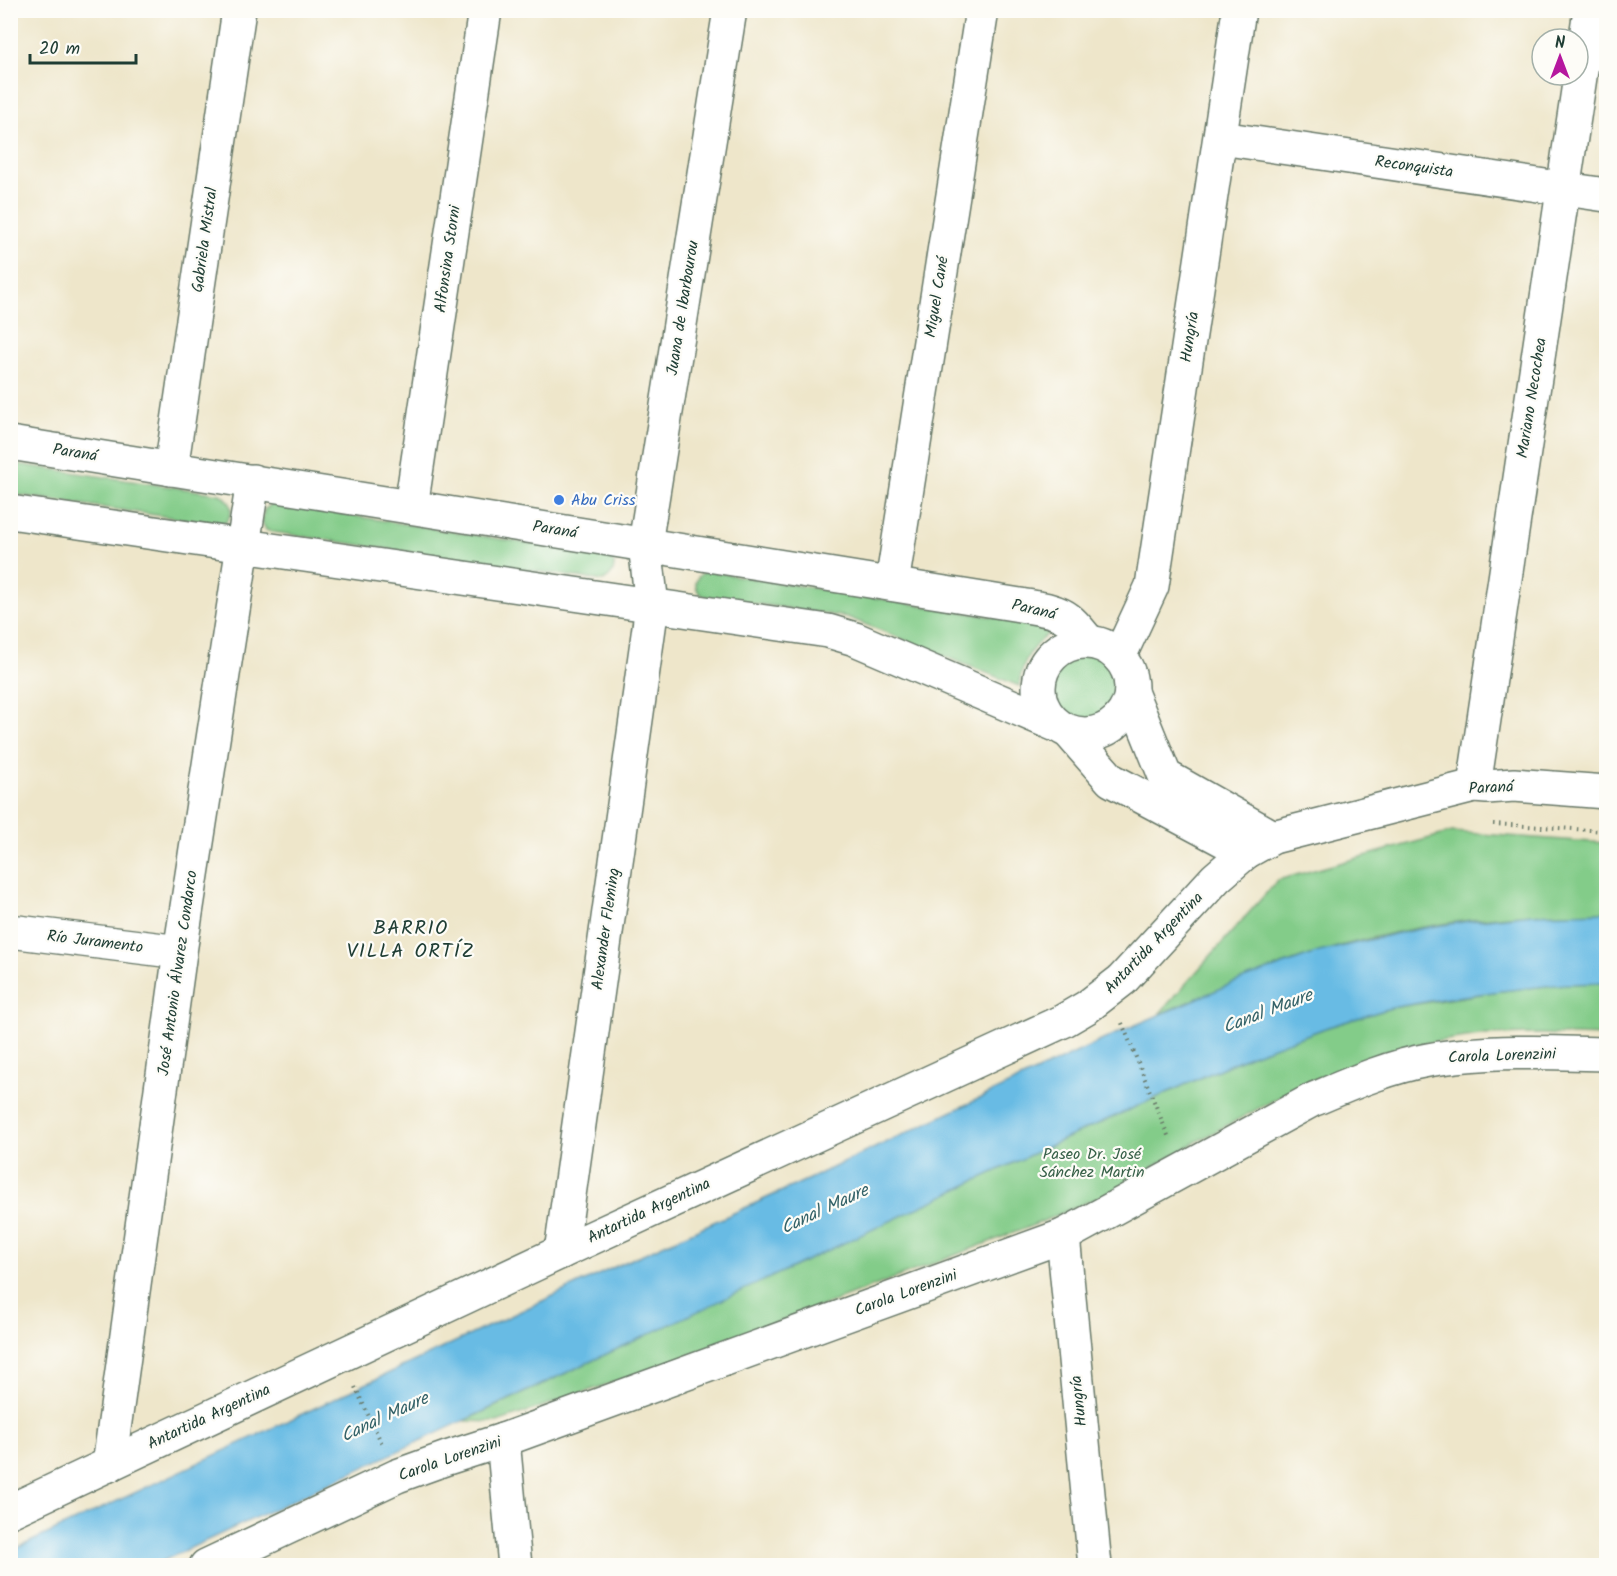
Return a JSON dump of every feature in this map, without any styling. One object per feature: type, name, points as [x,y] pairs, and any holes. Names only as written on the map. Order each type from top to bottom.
[{"type":"street","name":"Gabriela Mistral","points":[[171,469],[239,10]]},
{"type":"street","name":"Alfonsina Storni","points":[[411,507],[485,10]]},
{"type":"street","name":"Juana de Ibarbourou","points":[[652,606],[645,544],[730,10]]},
{"type":"street","name":"Miguel Cané","points":[[892,584],[982,10]]},
{"type":"street","name":"Hungría","points":[[1119,657],[1152,586],[1239,10]]},
{"type":"street","name":"Mariano Necochea","points":[[1474,786],[1590,10]]},
{"type":"street","name":"Reconquista","points":[[1221,138],[1606,195]]},
{"type":"street","name":"Paraná","points":[[10,443],[1020,605],[1057,613],[1068,618],[1088,641]]},
{"type":"street","name":"José Antonio Álvarez Condarco","points":[[109,1465],[180,952],[253,482]]},
{"type":"street","points":[[10,512],[828,631],[842,634],[1063,728],[1084,734],[1097,733],[1110,727],[1124,712],[1131,692]]},
{"type":"street","name":"Alexander Fleming","points":[[561,1252],[652,606]]},
{"type":"street","points":[[1088,641],[1111,649],[1119,657],[1128,673],[1131,692],[1165,776],[1260,844],[1158,807],[1111,780],[1063,728],[1047,715],[1040,703],[1038,687],[1040,673],[1048,659],[1059,649],[1073,643],[1088,641]]},
{"type":"street","name":"Paraná","points":[[1260,844],[1474,786],[1514,785],[1606,792]]},
{"type":"street","name":"Antartida Argentina","points":[[10,1511],[561,1252],[1063,1021],[1087,1007],[1122,980],[1216,878],[1260,844]]},
{"type":"street","name":"Río Juramento","points":[[10,931],[180,952]]},
{"type":"street","name":"Carola Lorenzini","points":[[218,1563],[397,1476],[1063,1236],[1312,1100],[1383,1071],[1427,1060],[1465,1055],[1606,1054]]},
{"type":"street","name":"Hungría","points":[[1063,1236],[1095,1566]]},
{"type":"street","points":[[502,1440],[515,1566]]},
{"type":"path","points":[[1124,1030],[1182,1170]]},
{"type":"path","points":[[356,1389],[388,1455]]},
{"type":"green space","points":[[10,463],[220,494],[229,503],[231,511],[225,523],[217,524],[11,494]]},
{"type":"green space","points":[[272,504],[608,556],[614,563],[613,569],[610,576],[603,581],[273,532],[266,530],[262,522],[264,510]]},
{"type":"green space","points":[[707,571],[1056,627],[1030,652],[1023,667],[1019,686],[847,617],[703,596],[697,589],[696,582]]},
{"type":"green space","points":[[1084,652],[1104,658],[1114,668],[1120,688],[1114,708],[1104,718],[1084,724],[1064,718],[1054,708],[1048,688],[1054,668],[1064,658]]},
{"type":"green space","points":[[1452,832],[1606,843],[1606,912],[1533,914],[1479,919],[1370,938],[1277,967],[1159,1014],[1278,880]]},
{"type":"green space","name":"Paseo Dr. José Sánchez Martin","points":[[1606,983],[1606,1036],[1480,1035],[1383,1052],[1302,1085],[1196,1142],[1115,1190],[1034,1225],[632,1376],[497,1422],[464,1421],[1064,1139],[1249,1056],[1328,1027],[1391,1008],[1501,991],[1565,984]]},
{"type":"water","name":"Canal Maure","points":[[1606,912],[1606,983],[1565,984],[1442,999],[1391,1008],[1328,1027],[1249,1056],[1064,1139],[154,1565],[11,1565],[11,1551],[1124,1030],[1238,981],[1319,952],[1430,927],[1533,914]]},
{"type":"place","name":"Abu Criss","points":[[559,500]]},
{"type":"district","name":"BARRIO VILLA ORTÍZ","points":[[411,940]]}]
